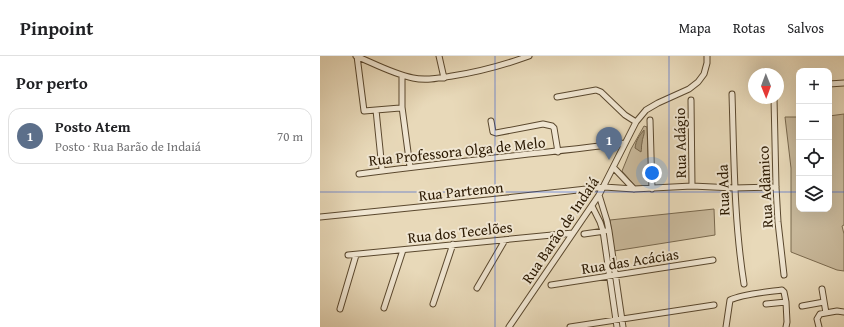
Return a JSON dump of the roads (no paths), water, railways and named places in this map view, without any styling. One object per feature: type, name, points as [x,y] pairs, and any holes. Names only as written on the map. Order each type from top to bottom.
[{"type":"street","points":[[356,56],[402,75],[426,79],[444,78],[474,73],[504,65],[529,56]]},
{"type":"street","points":[[356,56],[364,111],[400,108]]},
{"type":"street","points":[[439,56],[444,78]]},
{"type":"street","name":"Rua Barão de Indaiá","points":[[509,327],[604,187],[636,122],[646,110],[689,89],[698,82],[704,74],[707,56]]},
{"type":"street","points":[[402,75],[402,107],[410,167]]},
{"type":"street","points":[[832,84],[844,83]]},
{"type":"street","points":[[557,97],[596,90],[601,92],[625,115],[636,122]]},
{"type":"street","name":"Rua Ada","points":[[732,94],[734,188],[739,255],[744,284]]},
{"type":"street","name":"Rua Adágio","points":[[691,100],[692,186]]},
{"type":"street","name":"Rua Adâmico","points":[[774,104],[778,222],[784,275]]},
{"type":"street","points":[[376,110],[382,169]]},
{"type":"street","points":[[650,120],[652,188]]},
{"type":"street","name":"Rua Professora Olga de Melo","points":[[491,121],[492,130],[494,132],[543,124],[552,126],[554,128],[558,152]]},
{"type":"street","name":"Rua Professora Olga de Melo","points":[[359,174],[625,143]]},
{"type":"street","points":[[614,168],[634,189]]},
{"type":"street","name":"Rua Partenon","points":[[320,217],[604,187],[634,189],[692,186],[734,188],[776,187]]},
{"type":"street","points":[[599,195],[609,230],[623,327]]},
{"type":"street","points":[[592,206],[600,222],[602,231],[617,327]]},
{"type":"street","points":[[584,234],[609,230]]},
{"type":"street","name":"Rua dos Tecelões","points":[[348,255],[573,233]]},
{"type":"street","points":[[477,288],[505,240]]},
{"type":"street","points":[[433,304],[453,244]]},
{"type":"street","points":[[384,308],[403,250]]},
{"type":"street","points":[[340,309],[356,255]]},
{"type":"street","name":"Rua das Acácias","points":[[551,285],[713,260]]},
{"type":"street","points":[[822,289],[826,312]]},
{"type":"street","points":[[726,327],[730,300],[733,298],[782,290],[784,292],[786,302],[786,327]]},
{"type":"street","points":[[766,304],[786,302]]},
{"type":"street","points":[[802,306],[824,302]]},
{"type":"street","points":[[570,327],[714,305]]},
{"type":"street","points":[[819,327],[817,319],[820,314],[826,312],[844,312]]},
{"type":"place","name":"Posto Atem","points":[[609,160]]}]
